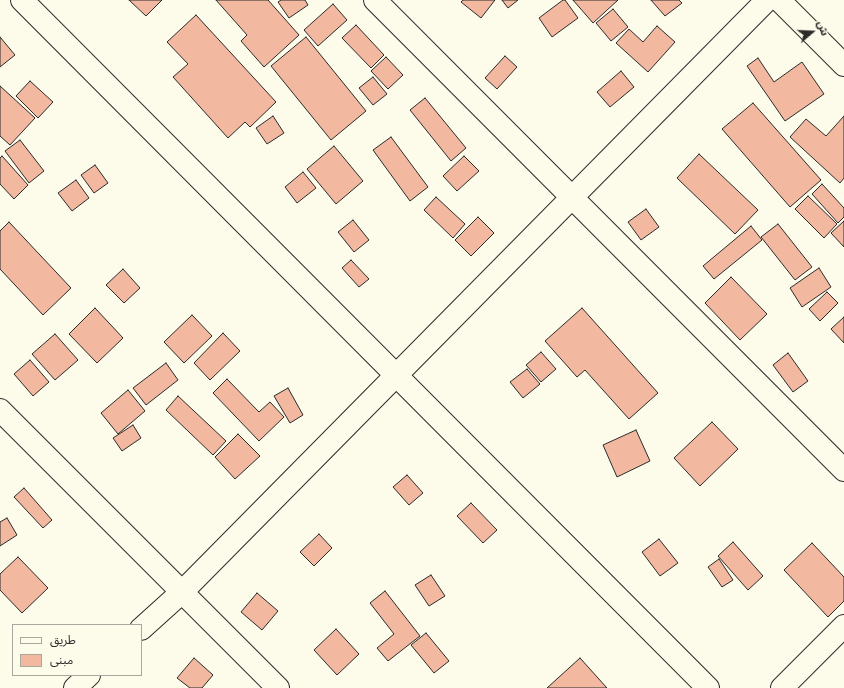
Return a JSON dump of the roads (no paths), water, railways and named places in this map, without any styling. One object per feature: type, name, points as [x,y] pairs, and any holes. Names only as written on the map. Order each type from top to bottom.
[{"type":"street","points":[[22,0],[708,688]]},
{"type":"street","points":[[375,0],[844,470]]},
{"type":"street","points":[[142,628],[182,592],[768,0]]},
{"type":"street","points":[[778,0],[844,65]]},
{"type":"street","points":[[0,410],[278,688]]},
{"type":"street","points":[[782,688],[844,626]]},
{"type":"street","points":[[75,688],[88,676]]}]
